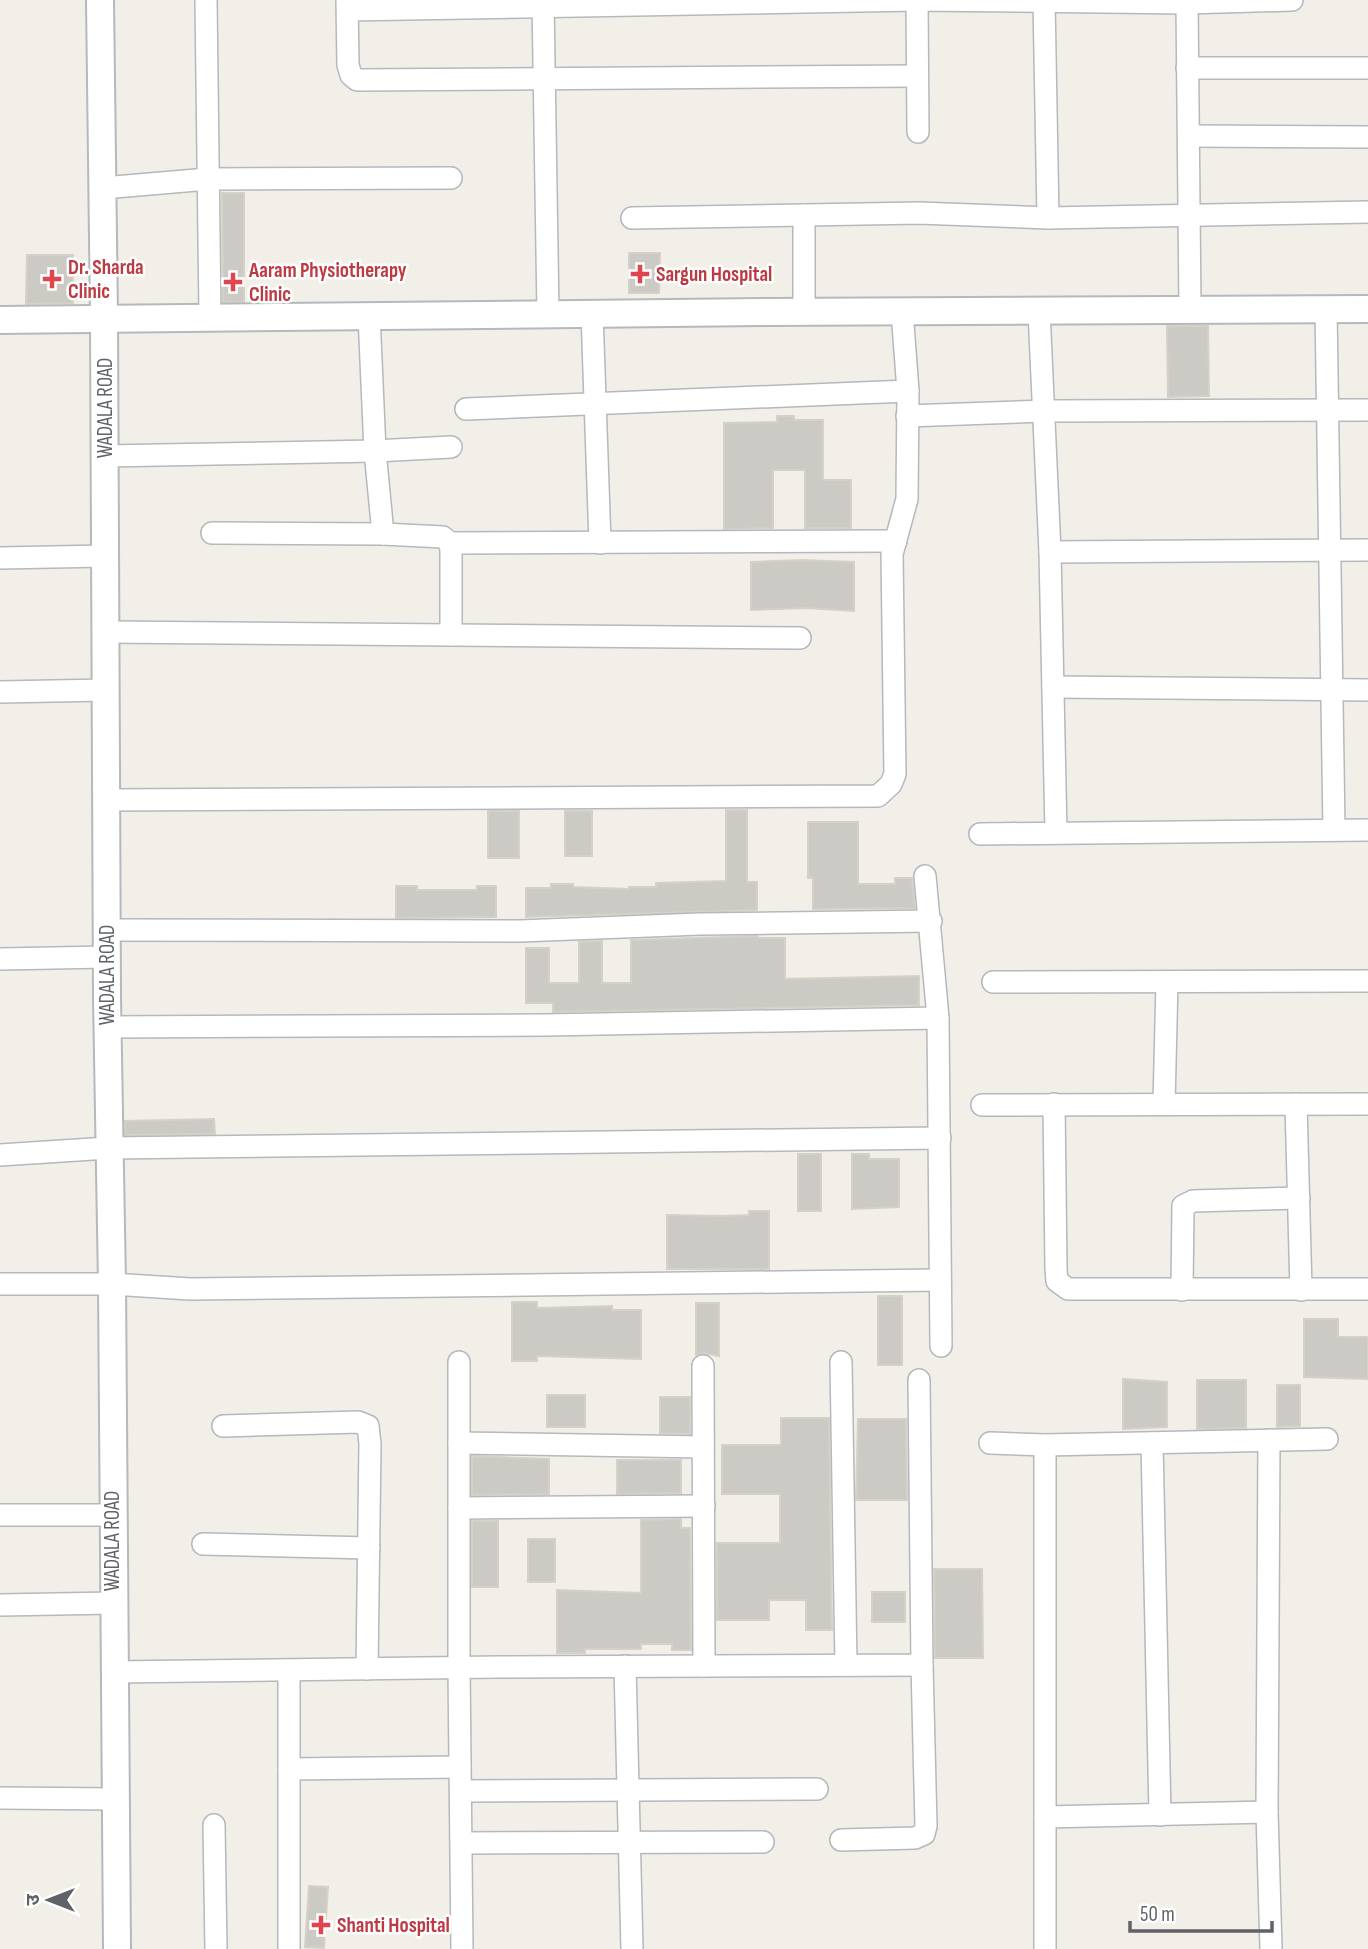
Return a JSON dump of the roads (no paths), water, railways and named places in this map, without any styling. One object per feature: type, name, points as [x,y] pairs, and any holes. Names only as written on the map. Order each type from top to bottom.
[{"type":"street","name":"WADALA ROAD","points":[[100,0],[105,456],[106,957],[112,1284],[117,1949]]},
{"type":"street","points":[[206,0],[210,316]]},
{"type":"street","points":[[917,0],[918,132]]},
{"type":"street","points":[[1044,0],[1048,218]]},
{"type":"street","points":[[917,76],[357,80],[351,75],[348,65],[348,5],[1292,0]]},
{"type":"street","points":[[1187,2],[1189,310]]},
{"type":"street","points":[[543,3],[548,314]]},
{"type":"street","points":[[1187,68],[1368,68]]},
{"type":"street","points":[[1189,136],[1368,137]]},
{"type":"street","points":[[103,188],[208,179],[451,178]]},
{"type":"street","points":[[632,218],[919,213],[1048,218],[1368,212]]},
{"type":"street","points":[[804,215],[804,313]]},
{"type":"street","points":[[1326,309],[1334,830]]},
{"type":"street","points":[[0,320],[210,316],[1368,309]]},
{"type":"street","points":[[106,800],[878,796],[891,784],[895,774],[892,554],[907,499],[908,391],[902,311]]},
{"type":"street","points":[[1039,311],[1051,552],[1056,833]]},
{"type":"street","points":[[592,313],[600,543]]},
{"type":"street","points":[[369,315],[375,451],[383,534]]},
{"type":"street","points":[[466,409],[908,391]]},
{"type":"street","points":[[907,416],[1044,411],[1368,410]]},
{"type":"street","points":[[105,456],[451,447]]},
{"type":"street","points":[[212,533],[443,537],[450,543],[452,551],[451,635]]},
{"type":"street","points":[[450,543],[896,541]]},
{"type":"street","points":[[1051,552],[1368,550]]},
{"type":"street","points":[[0,558],[105,556]]},
{"type":"street","points":[[105,632],[800,638]]},
{"type":"street","points":[[1053,687],[1368,690]]},
{"type":"street","points":[[0,692],[106,690]]},
{"type":"street","points":[[980,834],[1368,830]]},
{"type":"street","points":[[925,876],[938,1018],[941,1346]]},
{"type":"street","points":[[106,930],[520,931],[700,924],[931,921]]},
{"type":"street","points":[[0,959],[106,957]]},
{"type":"street","points":[[993,982],[1368,981]]},
{"type":"street","points":[[1164,1104],[1167,982]]},
{"type":"street","points":[[107,1027],[546,1025],[938,1018]]},
{"type":"street","points":[[982,1104],[1368,1104]]},
{"type":"street","points":[[1054,1104],[1057,1281],[1069,1289],[1368,1289]]},
{"type":"street","points":[[1296,1104],[1301,1290]]},
{"type":"street","points":[[0,1155],[108,1149],[940,1138]]},
{"type":"street","points":[[1182,1290],[1183,1206],[1193,1201],[1298,1198]]},
{"type":"street","points":[[0,1284],[112,1284],[190,1289],[940,1280]]},
{"type":"street","points":[[459,1362],[462,1949]]},
{"type":"street","points":[[841,1362],[846,1665]]},
{"type":"street","points":[[703,1366],[704,1666]]},
{"type":"street","points":[[841,1840],[915,1838],[924,1833],[926,1826],[919,1380]]},
{"type":"street","points":[[223,1426],[358,1422],[368,1426],[367,1669]]},
{"type":"street","points":[[990,1443],[1045,1445],[1327,1439]]},
{"type":"street","points":[[1269,1440],[1267,1812],[1272,1949]]},
{"type":"street","points":[[459,1443],[703,1447]]},
{"type":"street","points":[[1152,1443],[1160,1815]]},
{"type":"street","points":[[1045,1445],[1045,1949]]},
{"type":"street","points":[[459,1508],[704,1506]]},
{"type":"street","points":[[0,1515],[112,1515]]},
{"type":"street","points":[[203,1544],[369,1548]]},
{"type":"street","points":[[0,1605],[113,1603]]},
{"type":"street","points":[[114,1672],[922,1665]]},
{"type":"street","points":[[625,1666],[632,1949]]},
{"type":"street","points":[[289,1670],[289,1949]]},
{"type":"street","points":[[289,1769],[460,1767]]},
{"type":"street","points":[[461,1791],[817,1789]]},
{"type":"street","points":[[0,1798],[115,1799]]},
{"type":"street","points":[[1045,1817],[1267,1812]]},
{"type":"street","points":[[214,1825],[216,1949]]},
{"type":"street","points":[[462,1843],[764,1842]]},
{"type":"place","name":"Sargun Hospital","points":[[640,274]]},
{"type":"place","name":"Dr. Sharda Clinic","points":[[52,279]]},
{"type":"place","name":"Aaram Physiotherapy Clinic","points":[[233,282]]},
{"type":"place","name":"Shanti Hospital","points":[[321,1925]]}]
